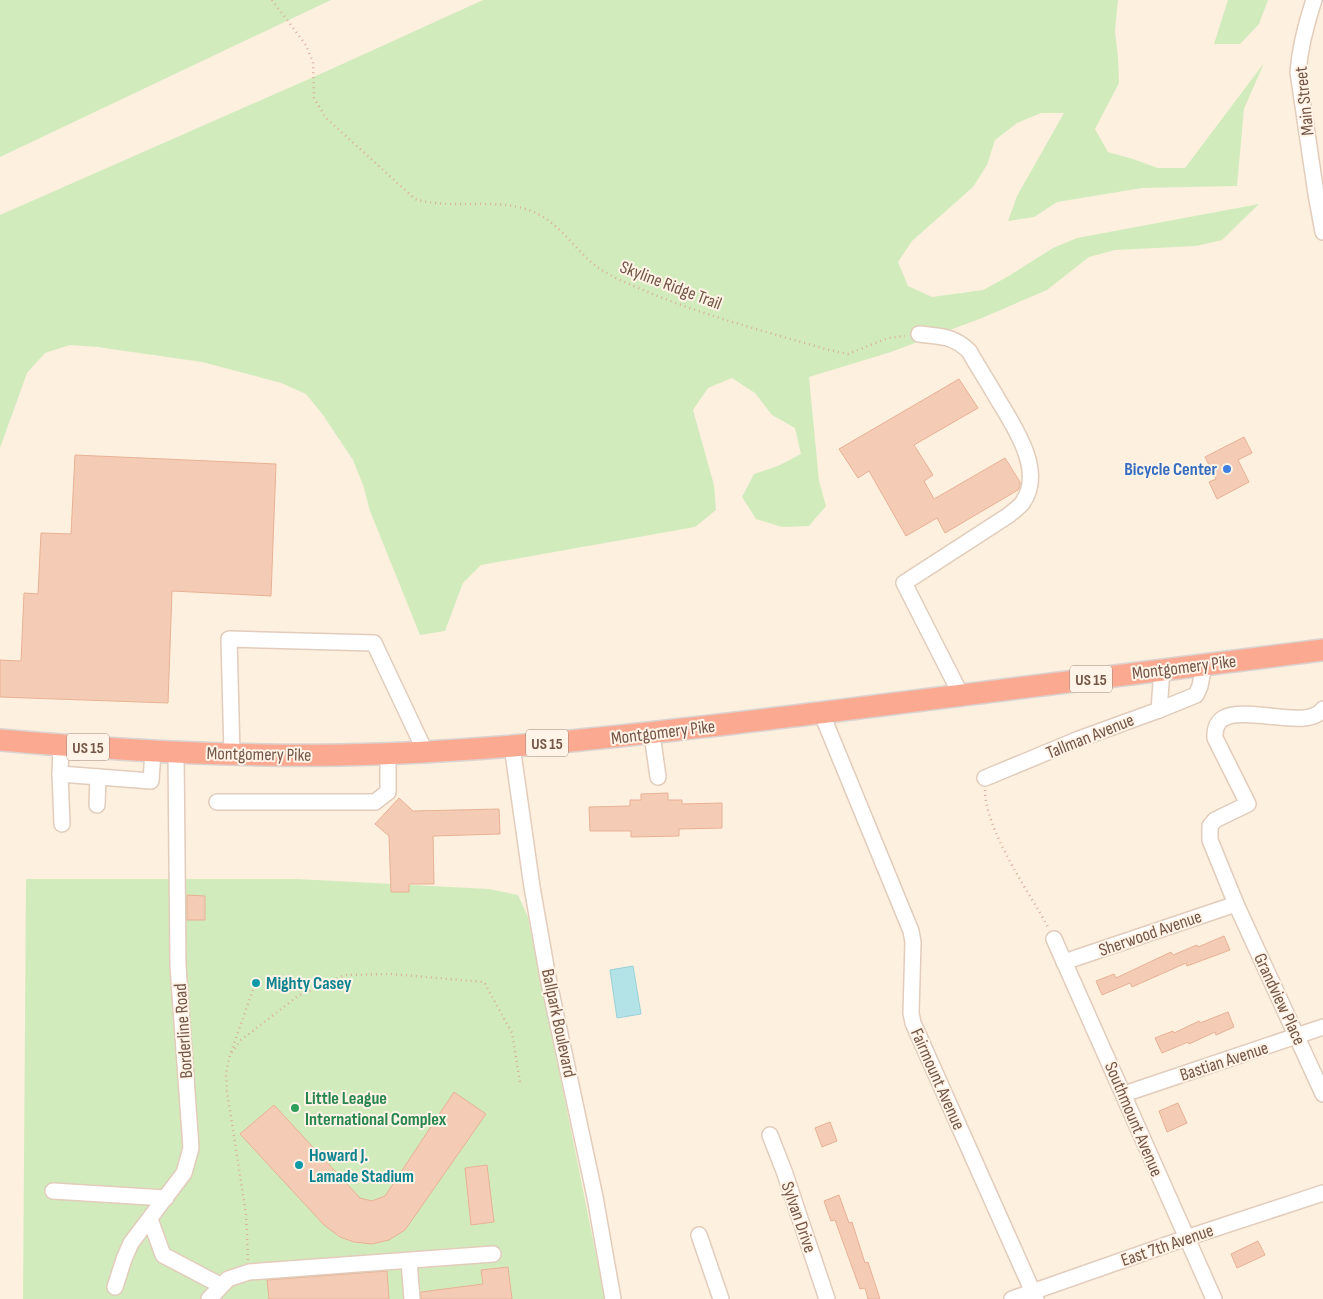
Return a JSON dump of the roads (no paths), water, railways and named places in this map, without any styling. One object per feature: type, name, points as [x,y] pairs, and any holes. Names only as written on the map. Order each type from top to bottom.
[{"type":"highway","name":"Montgomery Pike","points":[[0,740],[154,751],[297,755],[388,753],[512,746],[652,734],[1323,650]]},
{"type":"street","name":"Main Street","points":[[1314,0],[1307,19],[1298,72],[1323,232]]},
{"type":"street","points":[[919,334],[959,341],[969,351],[1017,431],[1027,454],[1030,475],[1029,488],[1023,502],[1009,515],[904,583],[961,695]]},
{"type":"street","points":[[232,754],[229,639],[374,644],[425,751]]},
{"type":"street","name":"Tallman Avenue","points":[[986,778],[1079,739],[1196,695],[1200,686],[1204,665]]},
{"type":"street","points":[[1159,710],[1162,670]]},
{"type":"street","name":"Grandview Place","points":[[1323,709],[1314,716],[1298,717],[1234,714],[1224,718],[1218,724],[1215,731],[1220,749],[1248,804],[1215,820],[1210,826],[1209,832],[1216,857],[1236,904],[1323,1094]]},
{"type":"street","name":"Fairmount Avenue","points":[[821,712],[911,931],[913,942],[911,1013],[913,1022],[1034,1295]]},
{"type":"street","points":[[652,734],[658,777]]},
{"type":"street","points":[[61,745],[62,824]]},
{"type":"street","name":"Ballpark Boulevard","points":[[512,746],[532,887],[548,978],[595,1197],[613,1299]]},
{"type":"street","points":[[60,774],[151,781],[154,751]]},
{"type":"street","name":"Borderline Road","points":[[115,1287],[131,1243],[184,1173],[191,1148],[178,966],[176,752]]},
{"type":"street","points":[[217,802],[375,802],[388,792],[388,753]]},
{"type":"street","points":[[97,805],[98,777]]},
{"type":"street","name":"Sherwood Avenue","points":[[1064,962],[1236,904]]},
{"type":"street","name":"Southmount Avenue","points":[[1054,939],[1214,1299]]},
{"type":"street","name":"Bastian Avenue","points":[[1124,1094],[1323,1027]]},
{"type":"street","name":"Sylvan Drive","points":[[770,1135],[827,1299]]},
{"type":"street","points":[[53,1191],[166,1198]]},
{"type":"street","name":"East 7th Avenue","points":[[1012,1299],[1034,1295],[1186,1238],[1323,1193]]},
{"type":"street","points":[[150,1219],[164,1254],[220,1285]]},
{"type":"street","points":[[698,1235],[721,1299]]},
{"type":"street","points":[[209,1299],[220,1285],[228,1279],[248,1272],[493,1254]]},
{"type":"street","points":[[409,1260],[412,1299]]},
{"type":"water","points":[[633,966],[641,1014],[617,1018],[610,970]]},
{"type":"place","name":"Bicycle Center","points":[[1227,469]]},
{"type":"place","name":"Mighty Casey","points":[[256,983]]},
{"type":"place","name":"Little League International Complex","points":[[295,1108]]},
{"type":"place","name":"Howard J. Lamade Stadium","points":[[299,1165]]}]
